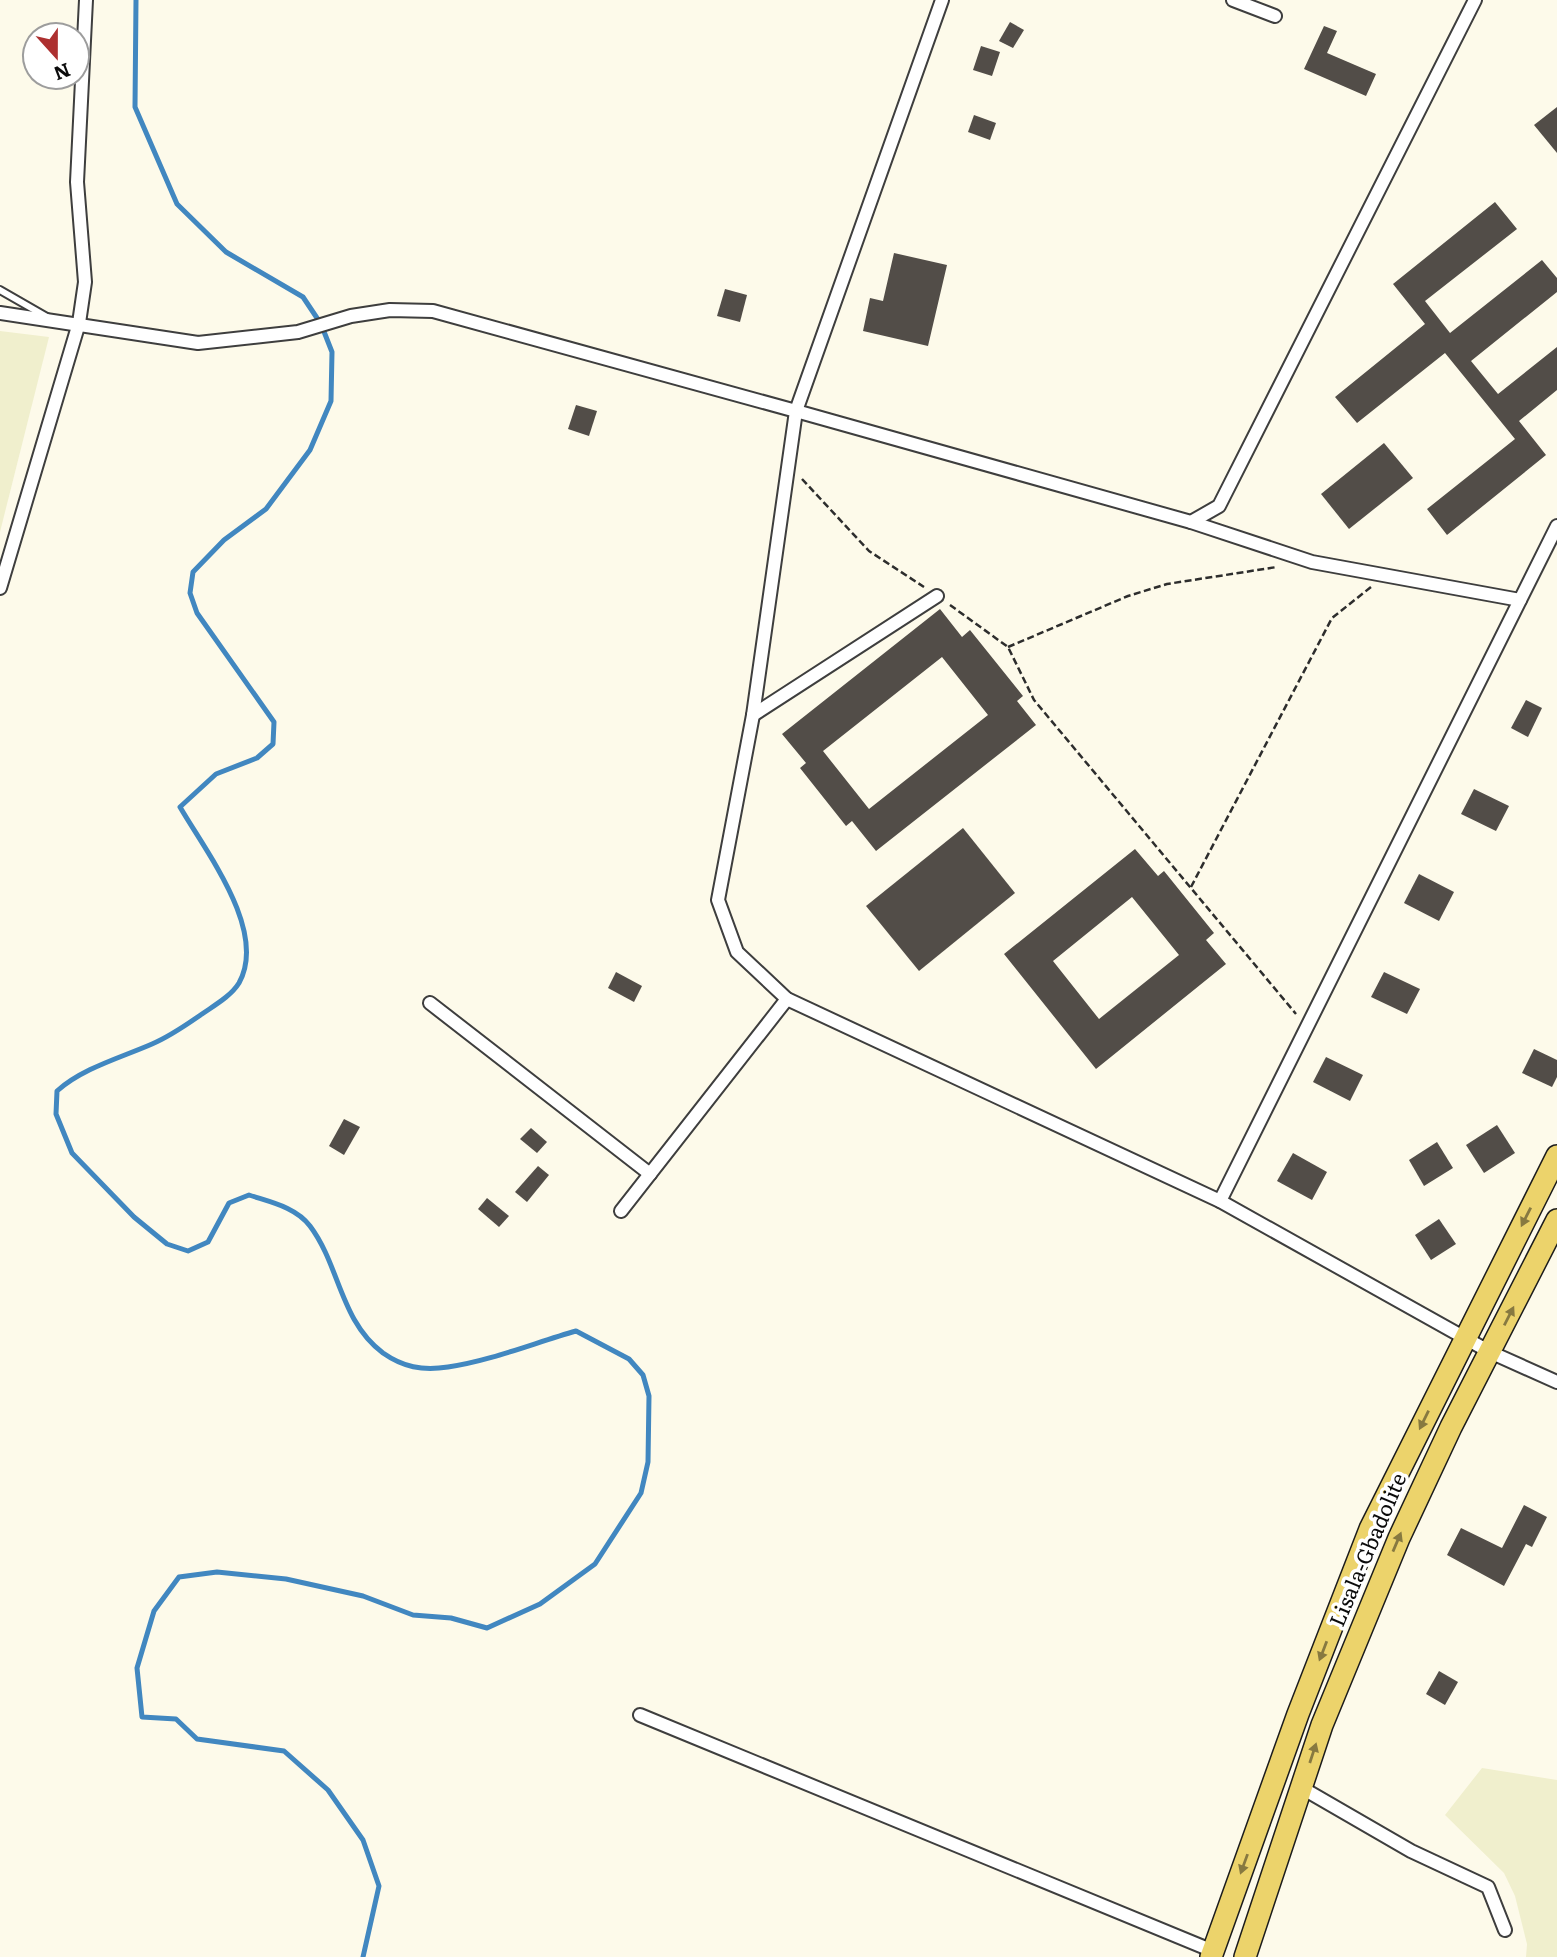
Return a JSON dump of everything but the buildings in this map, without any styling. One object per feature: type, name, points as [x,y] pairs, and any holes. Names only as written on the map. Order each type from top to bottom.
[{"type":"main road","name":"Lisala-Gbadolite","points":[[1212,1954],[1370,1529],[1557,1156]]},
{"type":"main road","name":"Lisala-Gbadolite","points":[[1245,1957],[1322,1725],[1399,1538],[1557,1220]]},
{"type":"main road","points":[[1234,1891],[1265,1899]]},
{"type":"street","points":[[0,588],[79,323],[85,282],[77,182],[86,0]]},
{"type":"street","points":[[942,0],[796,411],[753,715],[719,900],[737,952],[787,999],[1220,1201],[1490,1352],[1557,1382]]},
{"type":"street","points":[[1233,0],[1275,16]]},
{"type":"street","points":[[1191,522],[1219,506],[1475,0]]},
{"type":"street","points":[[0,313],[198,343],[298,332],[351,316],[390,310],[433,311],[1191,522],[1312,562],[1520,600]]},
{"type":"street","points":[[1220,1201],[1557,526]]},
{"type":"street","points":[[753,715],[937,596]]},
{"type":"street","points":[[621,1211],[787,999]]},
{"type":"street","points":[[430,1003],[650,1174]]},
{"type":"street","points":[[640,1715],[1212,1954]]},
{"type":"street","points":[[1302,1788],[1411,1851],[1488,1887],[1505,1930]]},
{"type":"lane","points":[[0,290],[52,320]]},
{"type":"path","points":[[790,466],[869,551],[1008,647],[1034,700],[1307,1027]]},
{"type":"path","points":[[1008,647],[1128,596],[1167,584],[1312,562]]},
{"type":"path","points":[[1190,888],[1332,618],[1387,575]]},
{"type":"green space","points":[[0,331],[49,337],[0,532]]},
{"type":"green space","points":[[1482,1768],[1557,1780],[1557,1957],[1526,1957],[1527,1944],[1515,1896],[1504,1873],[1445,1815]]},
{"type":"waterway","points":[[136,0],[135,107],[177,204],[226,252],[303,297],[321,324],[332,352],[331,401],[310,450],[266,509],[224,540],[193,572],[190,593],[197,613],[274,722],[273,744],[257,758],[216,774],[180,807],[218,869],[240,916],[246,940],[246,962],[239,983],[222,1000],[172,1034],[67,1083],[57,1091],[56,1114],[72,1153],[134,1217],[167,1244],[188,1251],[208,1242],[229,1203],[249,1195],[298,1214],[320,1242],[358,1325],[383,1353],[398,1362],[421,1368],[448,1367],[496,1356],[576,1331],[629,1359],[643,1375],[649,1396],[648,1462],[641,1493],[595,1564],[540,1604],[487,1628],[451,1618],[413,1615],[363,1596],[286,1579],[217,1572],[179,1577],[154,1611],[137,1668],[142,1717],[176,1719],[197,1739],[284,1751],[328,1790],[363,1840],[379,1886],[363,1957]]}]
